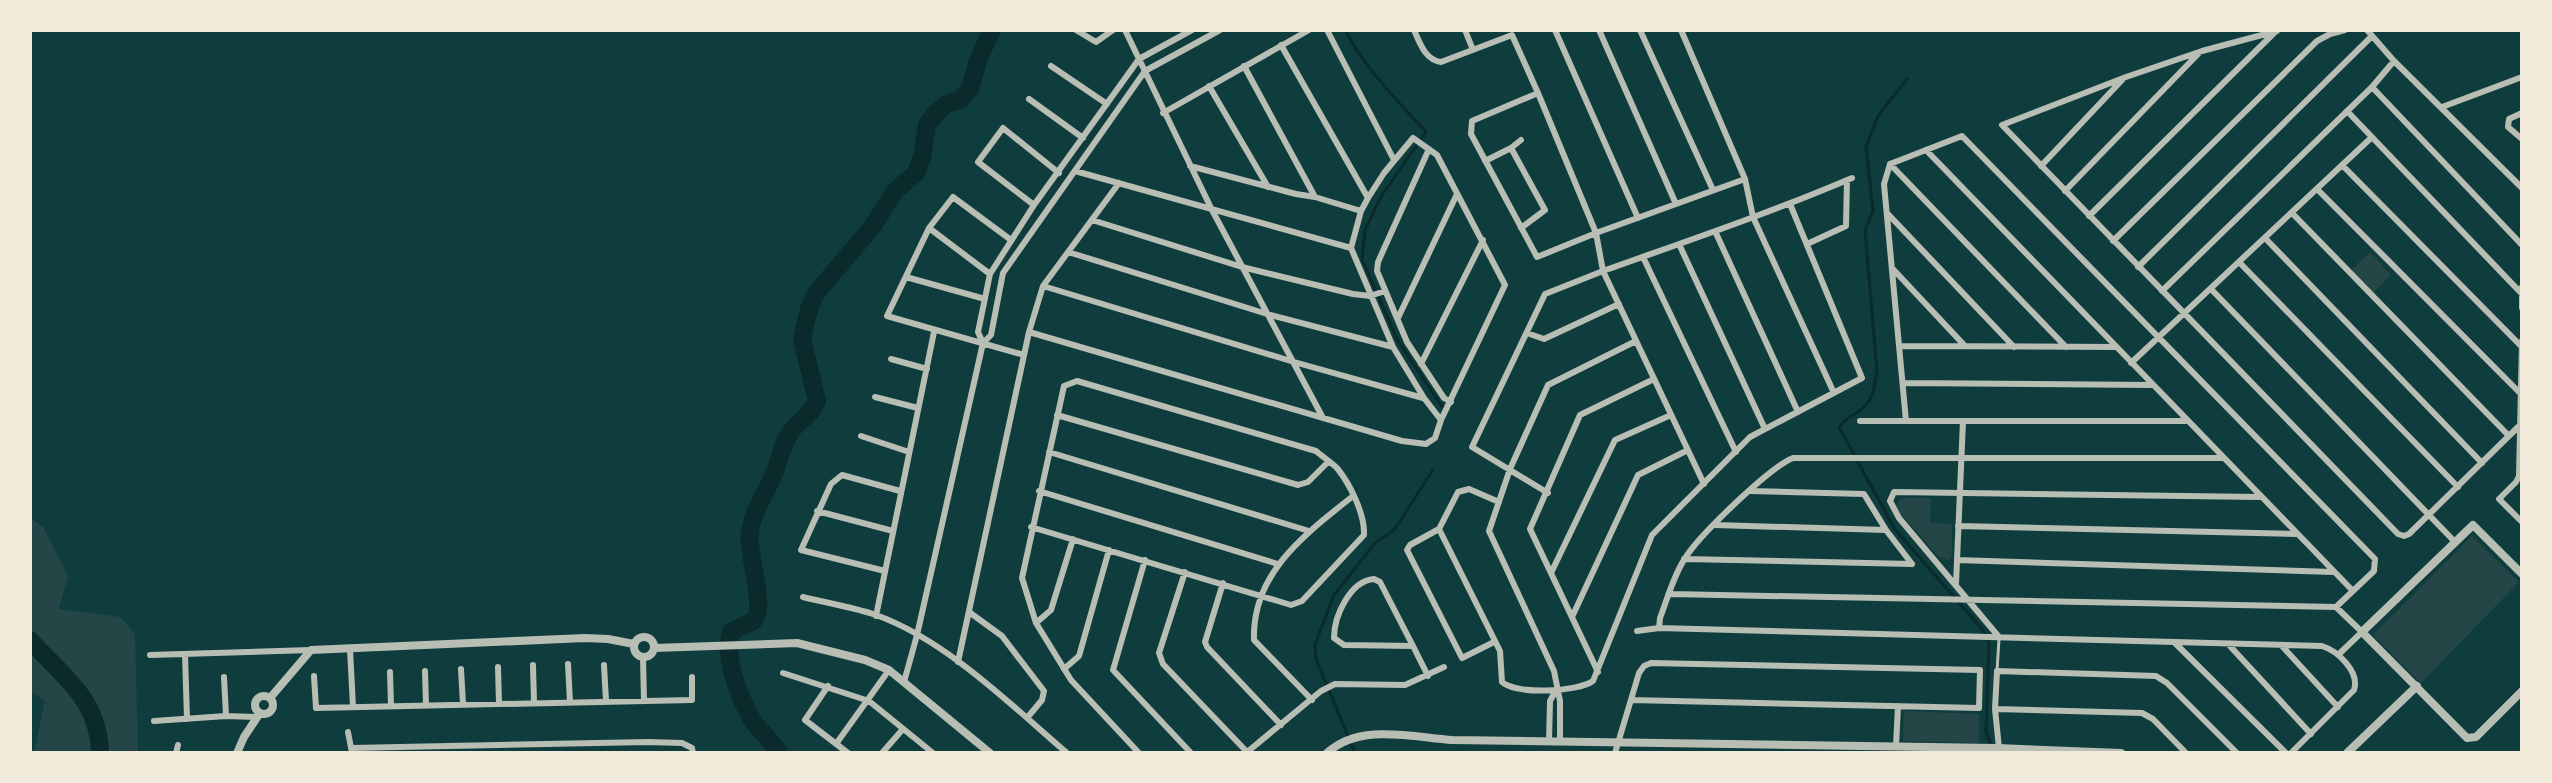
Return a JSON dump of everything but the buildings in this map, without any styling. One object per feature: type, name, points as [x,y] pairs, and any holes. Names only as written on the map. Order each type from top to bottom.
[{"type":"street","points":[[1076,30],[1096,42],[1113,30]]},
{"type":"street","points":[[1125,30],[1212,210],[1323,418]]},
{"type":"street","points":[[983,343],[978,332],[990,274],[1034,205],[1139,59],[1192,30]]},
{"type":"street","points":[[904,682],[983,343],[991,335],[1003,273],[1145,71],[1220,30]]},
{"type":"street","points":[[1163,113],[1309,30]]},
{"type":"street","points":[[1327,30],[1394,160]]},
{"type":"street","points":[[1414,30],[1427,55],[1441,62],[1510,33],[1596,233],[1603,271],[1704,484]]},
{"type":"street","points":[[1465,30],[1473,50]]},
{"type":"street","points":[[1555,30],[1638,218]]},
{"type":"street","points":[[1599,30],[1676,204]]},
{"type":"street","points":[[1640,30],[1713,190]]},
{"type":"street","points":[[1681,30],[1745,179],[1753,217],[1834,393]]},
{"type":"street","points":[[2089,216],[2277,30]]},
{"type":"street","points":[[2277,30],[2126,77],[2002,125],[2398,534],[2404,536],[2430,515],[2518,427]]},
{"type":"street","points":[[2113,241],[2317,41],[2345,30]]},
{"type":"street","points":[[2138,267],[2369,33],[2522,188]]},
{"type":"street","points":[[1281,45],[1368,198]]},
{"type":"street","points":[[2065,191],[2202,51]]},
{"type":"street","points":[[2162,291],[2372,87],[2394,61]]},
{"type":"street","points":[[1051,66],[1107,104]]},
{"type":"street","points":[[1244,66],[1315,197]]},
{"type":"street","points":[[2041,166],[2126,77]]},
{"type":"street","points":[[2442,107],[2522,77]]},
{"type":"street","points":[[1209,86],[1268,187]]},
{"type":"street","points":[[2372,87],[2522,245]]},
{"type":"street","points":[[1538,93],[1472,121],[1471,134],[1537,257],[1745,179]]},
{"type":"street","points":[[1029,99],[1083,138]]},
{"type":"street","points":[[2347,111],[2522,294]]},
{"type":"street","points":[[2522,113],[2509,119],[2508,123],[2508,127],[2522,139]]},
{"type":"street","points":[[1034,205],[978,162],[1003,128],[1059,173]]},
{"type":"street","points":[[1890,164],[1962,136],[2375,559],[2374,571],[2336,607]]},
{"type":"street","points":[[2131,363],[2372,137]]},
{"type":"street","points":[[1029,332],[1402,441],[1426,444],[1435,438],[1505,285],[1437,155],[1413,138],[1368,198],[1361,211],[1351,248],[1377,294],[1398,318],[1407,342],[1421,364],[1444,398],[1451,402]]},
{"type":"street","points":[[1485,161],[1521,140]]},
{"type":"street","points":[[1511,148],[1545,210],[1521,228]]},
{"type":"street","points":[[1429,149],[1378,262],[1377,294],[1393,347],[1441,420]]},
{"type":"street","points":[[1926,150],[2353,591]]},
{"type":"street","points":[[1890,164],[1884,184],[1906,421]]},
{"type":"street","points":[[1890,164],[2066,347]]},
{"type":"street","points":[[2342,165],[2522,344],[2519,476],[2499,499],[2522,522]]},
{"type":"street","points":[[1190,166],[1361,211]]},
{"type":"street","points":[[1075,171],[1351,248]]},
{"type":"street","points":[[1548,493],[1472,447],[1545,294],[1790,204],[1849,179],[1846,226],[1807,244]]},
{"type":"street","points":[[958,662],[1029,332],[1043,286],[1119,183]]},
{"type":"street","points":[[2317,189],[2520,393]]},
{"type":"street","points":[[1398,318],[1457,194]]},
{"type":"street","points":[[1011,240],[953,197],[929,228],[887,316],[934,332],[1024,355]]},
{"type":"street","points":[[1439,529],[1501,656],[1500,675],[1506,686],[1556,690],[1583,688],[1593,681],[1652,535],[1750,437],[1862,378],[1790,204]]},
{"type":"street","points":[[1887,212],[2014,347]]},
{"type":"street","points":[[2292,213],[2509,436]]},
{"type":"street","points":[[1092,220],[1242,267],[1377,294]]},
{"type":"street","points":[[929,228],[990,274]]},
{"type":"street","points":[[1715,231],[1798,412]]},
{"type":"street","points":[[2265,238],[2482,463]]},
{"type":"street","points":[[1421,364],[1483,240]]},
{"type":"street","points":[[1679,244],[1765,429]]},
{"type":"street","points":[[1068,252],[1267,314],[1393,347]]},
{"type":"street","points":[[1643,257],[1736,452]]},
{"type":"street","points":[[2239,262],[2458,487]]},
{"type":"street","points":[[1892,268],[1965,346]]},
{"type":"street","points":[[906,277],[985,299]]},
{"type":"street","points":[[1043,286],[1424,398]]},
{"type":"street","points":[[2522,287],[2522,308]]},
{"type":"street","points":[[2211,289],[2455,542]]},
{"type":"street","points":[[1527,333],[1544,339],[1619,304]]},
{"type":"street","points":[[876,616],[934,332]]},
{"type":"street","points":[[1560,741],[1560,701],[1554,671],[1489,531],[1510,469],[1548,385],[1636,341]]},
{"type":"street","points":[[1899,346],[2116,347]]},
{"type":"street","points":[[891,359],[927,369]]},
{"type":"street","points":[[1598,672],[1530,529],[1580,415],[1654,379]]},
{"type":"street","points":[[1031,527],[1291,605],[1302,601],[1364,535],[1364,524],[1353,496],[1336,468],[1316,451],[1077,381],[1064,386],[1031,527],[1022,578],[1036,623],[1071,680],[1139,753]]},
{"type":"street","points":[[1903,383],[2152,385]]},
{"type":"street","points":[[875,397],[918,408]]},
{"type":"street","points":[[1057,415],[1298,485],[1308,482],[1328,462]]},
{"type":"street","points":[[1551,573],[1615,440],[1671,415]]},
{"type":"street","points":[[1860,421],[2188,421]]},
{"type":"street","points":[[1956,584],[1963,421]]},
{"type":"street","points":[[861,436],[909,452]]},
{"type":"street","points":[[1572,617],[1638,475],[1688,450]]},
{"type":"street","points":[[1049,452],[1309,531]]},
{"type":"street","points":[[1659,628],[1684,559],[1750,491],[1783,462],[1793,458],[2223,458]]},
{"type":"street","points":[[885,571],[801,550],[831,484],[842,475],[900,491]]},
{"type":"street","points":[[1494,642],[1462,658],[1407,550],[1410,545],[1439,529],[1458,492],[1469,489],[1499,502]]},
{"type":"street","points":[[1039,491],[1278,564]]},
{"type":"street","points":[[1684,559],[1912,564],[1864,494],[1750,491]]},
{"type":"street","points":[[1995,637],[1956,584],[1899,518],[1890,501],[1894,492],[2260,497]]},
{"type":"street","points":[[1312,700],[1254,640],[1253,620],[1260,595],[1278,564],[1309,531],[1353,496]]},
{"type":"street","points":[[817,511],[893,531]]},
{"type":"street","points":[[1715,525],[1886,530]]},
{"type":"street","points":[[2338,655],[2473,525],[2522,574]]},
{"type":"street","points":[[1958,526],[2296,534]]},
{"type":"street","points":[[1036,623],[1051,610],[1073,539]]},
{"type":"street","points":[[1064,669],[1079,656],[1109,550]]},
{"type":"street","points":[[1145,560],[1113,670],[1191,753]]},
{"type":"street","points":[[1957,560],[2333,572]]},
{"type":"street","points":[[1185,572],[1159,653],[1163,664],[1247,753],[1321,691],[1335,684],[1405,685],[1444,667]]},
{"type":"street","points":[[1413,646],[1344,645],[1334,638],[1334,627],[1347,598],[1366,580],[1380,582],[1413,646],[1428,676]]},
{"type":"street","points":[[1223,583],[1205,642],[1207,647],[1281,725]]},
{"type":"street","points":[[1670,594],[2336,607],[2467,738],[2473,739],[2522,691]]},
{"type":"street","points":[[803,597],[876,616],[917,635],[958,662],[1067,753]]},
{"type":"street","points":[[969,612],[1002,636],[1044,691],[1042,700],[1027,718]]},
{"type":"street","points":[[1637,631],[1659,628],[2322,646],[2338,655],[2356,677],[2356,684],[2338,707],[2289,753],[2174,643]]},
{"type":"street","points":[[644,636],[653,641],[654,648],[651,655],[643,657],[636,653],[634,644],[644,636]]},
{"type":"street","points":[[150,655],[596,638],[634,644]]},
{"type":"street","points":[[654,648],[806,644],[865,660],[889,670],[990,753]]},
{"type":"street","points":[[2229,644],[2311,734]]},
{"type":"street","points":[[2282,646],[2338,707]]},
{"type":"street","points":[[350,649],[353,707]]},
{"type":"street","points":[[154,721],[266,714],[274,704],[270,698],[311,650]]},
{"type":"street","points":[[185,654],[187,719]]},
{"type":"street","points":[[643,657],[644,701]]},
{"type":"street","points":[[1615,753],[1639,673],[1651,663],[1980,670],[1979,708],[1631,700]]},
{"type":"street","points":[[568,664],[570,702]]},
{"type":"street","points":[[533,665],[534,703]]},
{"type":"street","points":[[604,665],[606,701]]},
{"type":"street","points":[[498,667],[499,703]]},
{"type":"street","points":[[461,669],[463,704]]},
{"type":"street","points":[[836,744],[889,670]]},
{"type":"street","points":[[425,671],[426,705]]},
{"type":"street","points":[[1998,749],[1995,709],[1997,671],[2156,676],[2167,683],[2237,753]]},
{"type":"street","points":[[390,672],[391,706]]},
{"type":"street","points":[[783,673],[869,701],[933,753]]},
{"type":"street","points":[[314,676],[316,708],[692,700],[692,677]]},
{"type":"street","points":[[224,677],[226,716]]},
{"type":"street","points":[[828,686],[805,720],[848,753]]},
{"type":"street","points":[[2347,753],[2417,686]]},
{"type":"street","points":[[1549,741],[1550,701],[1556,690]]},
{"type":"street","points":[[1896,746],[1898,706]]},
{"type":"street","points":[[1995,709],[2142,713],[2153,719],[2186,753]]},
{"type":"street","points":[[237,753],[258,715]]},
{"type":"street","points":[[882,753],[903,729]]},
{"type":"street","points":[[348,732],[352,750],[521,749],[564,744],[648,742],[682,743],[692,750]]},
{"type":"street","points":[[1327,753],[1342,741],[1371,734],[1452,740],[1896,746],[2121,753]]},
{"type":"street","points":[[648,742],[650,753]]},
{"type":"street","points":[[607,743],[609,753]]},
{"type":"street","points":[[564,744],[566,753]]},
{"type":"lane","points":[[1995,637],[1997,671]]},
{"type":"shaded area","points":[[2370,252],[2391,275],[2373,293],[2351,270]]},
{"type":"shaded area","points":[[1901,498],[1931,498],[1930,523],[1952,524],[1952,556],[1949,560],[1939,557],[1900,513],[1896,506]]},
{"type":"shaded area","points":[[30,518],[43,527],[68,576],[59,609],[120,617],[135,634],[138,753],[34,753],[45,701],[30,691]]},
{"type":"shaded area","points":[[2472,536],[2519,582],[2421,683],[2373,635]]},
{"type":"shaded area","points":[[1904,711],[1979,714],[1979,743],[1903,741]]},
{"type":"waterway","points":[[779,753],[754,723],[742,699],[731,664],[729,642],[731,632],[753,621],[757,614],[758,593],[750,541],[754,516],[786,439],[817,401],[802,339],[809,309],[816,293],[873,226],[895,191],[916,173],[927,125],[936,113],[947,104],[961,99],[970,89],[978,60],[992,30]]},
{"type":"waterway","points":[[1345,30],[1372,71],[1426,132],[1382,195],[1365,230],[1362,259],[1397,339],[1442,407]]},
{"type":"waterway","points":[[1907,79],[1878,116],[1866,147],[1873,211],[1865,230],[1877,371],[1874,390],[1861,410],[1839,427],[1894,528],[1982,629],[1989,643],[1986,732],[1990,742],[1989,753]]},
{"type":"waterway","points":[[1355,753],[1316,659],[1315,645],[1334,595],[1375,543],[1394,530],[1433,470]]},
{"type":"waterway","points":[[30,640],[86,703],[98,734],[100,753]]}]
